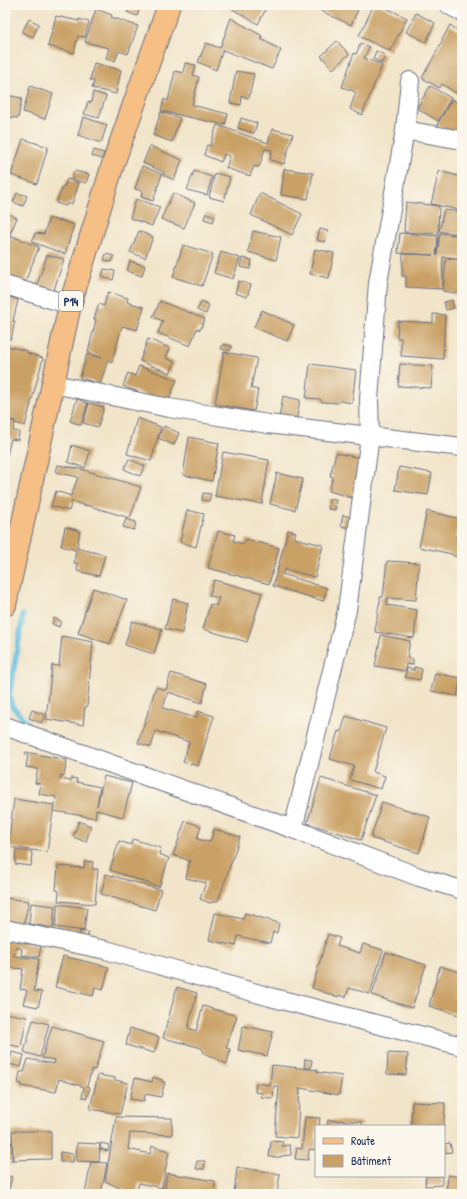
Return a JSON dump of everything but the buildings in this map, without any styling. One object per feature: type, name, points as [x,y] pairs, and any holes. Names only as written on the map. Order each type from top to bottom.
[{"type":"main road","name":"P14","points":[[5,605],[70,305],[114,161],[169,5]]},
{"type":"street","points":[[449,5],[462,12]]},
{"type":"street","points":[[292,829],[347,610],[370,436],[369,399],[378,283],[405,130],[410,81]]},
{"type":"street","points":[[405,130],[462,140]]},
{"type":"street","points":[[5,285],[70,305]]},
{"type":"street","points":[[54,384],[169,408],[252,422],[462,447]]},
{"type":"street","points":[[5,726],[292,829],[419,877],[462,890]]},
{"type":"street","points":[[5,928],[106,950],[270,997],[462,1046]]},
{"type":"waterway","points":[[23,615],[9,696],[12,706],[29,725]]}]
